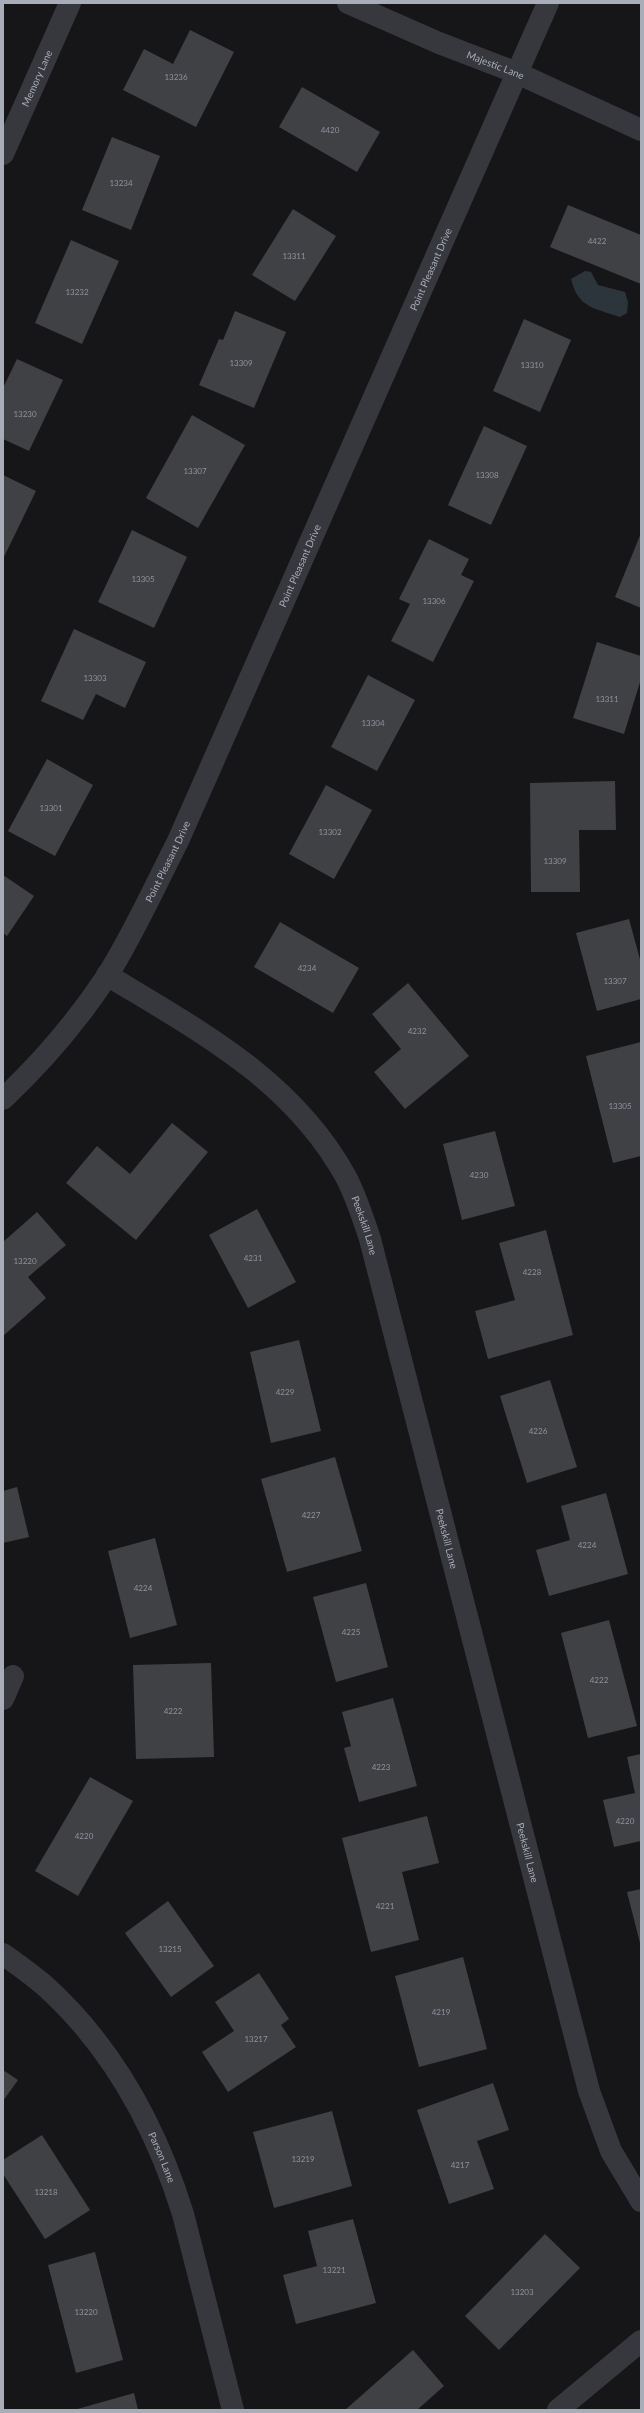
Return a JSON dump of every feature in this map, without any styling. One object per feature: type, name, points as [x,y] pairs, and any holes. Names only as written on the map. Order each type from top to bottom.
[{"type":"street","name":"Memory Lane","points":[[3,154],[70,3]]},
{"type":"street","name":"Majestic Lane","points":[[348,3],[439,43],[517,73],[641,130]]},
{"type":"street","name":"Point Pleasant Drive","points":[[3,1099],[19,1084],[87,1004],[107,975],[135,926],[178,841],[548,3]]},
{"type":"street","name":"Peekskill Lane","points":[[107,975],[221,1044],[276,1089],[292,1104],[327,1146],[346,1177],[359,1205],[372,1247],[588,2091],[611,2151],[641,2201]]},
{"type":"street","points":[[3,1699],[13,1676]]},
{"type":"street","name":"Parson Lane","points":[[3,1954],[44,1985],[74,2014],[119,2071],[149,2123],[174,2185],[183,2214],[232,2410]]},
{"type":"street","points":[[558,2410],[641,2341]]},
{"type":"shaded area","points":[[585,271],[591,272],[598,285],[625,292],[628,302],[627,313],[620,317],[595,309],[588,306],[578,296],[571,279]]},
{"type":"building","points":[[190,30],[234,52],[196,127],[123,90],[144,49],[173,64]]},
{"type":"building","points":[[302,87],[380,132],[357,172],[279,127]]},
{"type":"building","points":[[112,137],[160,156],[131,230],[82,210]]},
{"type":"building","points":[[568,205],[641,235],[641,284],[550,247]]},
{"type":"building","points":[[293,209],[336,236],[295,301],[252,275]]},
{"type":"building","points":[[71,240],[119,261],[82,344],[35,323]]},
{"type":"building","points":[[235,311],[286,332],[254,408],[199,385],[219,339],[223,340]]},
{"type":"building","points":[[524,319],[571,340],[540,412],[493,391]]},
{"type":"building","points":[[17,359],[63,380],[29,451],[3,439],[3,388]]},
{"type":"building","points":[[192,415],[245,445],[198,528],[146,498]]},
{"type":"building","points":[[484,426],[527,446],[491,525],[448,505]]},
{"type":"building","points":[[3,475],[36,491],[3,559]]},
{"type":"building","points":[[132,530],[187,557],[154,628],[98,602]]},
{"type":"building","points":[[641,533],[641,608],[615,597]]},
{"type":"building","points":[[429,539],[469,559],[461,575],[474,581],[433,662],[391,641],[410,604],[399,599]]},
{"type":"building","points":[[74,629],[146,662],[125,708],[96,694],[83,720],[41,701]]},
{"type":"building","points":[[597,642],[641,656],[641,679],[624,734],[573,718]]},
{"type":"building","points":[[368,675],[415,700],[377,771],[331,747]]},
{"type":"building","points":[[47,759],[93,785],[55,856],[8,831]]},
{"type":"building","points":[[615,781],[616,830],[579,830],[580,892],[531,892],[530,783]]},
{"type":"building","points":[[326,785],[372,810],[334,879],[289,854]]},
{"type":"building","points":[[3,875],[34,896],[7,936],[3,933]]},
{"type":"building","points":[[629,919],[641,963],[641,999],[597,1011],[576,933]]},
{"type":"building","points":[[280,922],[359,968],[333,1013],[254,967]]},
{"type":"building","points":[[408,983],[469,1056],[405,1109],[374,1072],[401,1049],[372,1014]]},
{"type":"building","points":[[641,1042],[641,1156],[613,1163],[586,1056]]},
{"type":"building","points":[[172,1123],[208,1152],[136,1240],[66,1183],[97,1146],[130,1174]]},
{"type":"building","points":[[495,1131],[515,1206],[462,1220],[443,1144]]},
{"type":"building","points":[[257,1209],[296,1282],[248,1308],[209,1235]]},
{"type":"building","points":[[37,1212],[66,1245],[28,1277],[46,1298],[3,1336],[3,1242]]},
{"type":"building","points":[[546,1230],[573,1335],[488,1359],[475,1311],[515,1300],[499,1243]]},
{"type":"building","points":[[299,1340],[321,1431],[271,1443],[250,1352]]},
{"type":"building","points":[[550,1380],[577,1467],[527,1483],[500,1396]]},
{"type":"building","points":[[335,1457],[362,1551],[287,1572],[261,1479]]},
{"type":"building","points":[[17,1487],[29,1537],[3,1543],[3,1491]]},
{"type":"building","points":[[606,1493],[628,1574],[549,1596],[536,1550],[570,1540],[561,1506]]},
{"type":"building","points":[[155,1538],[177,1625],[130,1638],[108,1551]]},
{"type":"building","points":[[366,1583],[388,1667],[336,1682],[313,1597]]},
{"type":"building","points":[[609,1620],[637,1726],[588,1738],[561,1633]]},
{"type":"building","points":[[211,1663],[214,1757],[136,1759],[133,1665]]},
{"type":"building","points":[[393,1698],[417,1786],[359,1802],[344,1748],[351,1746],[342,1712]]},
{"type":"building","points":[[641,1754],[641,1841],[614,1847],[603,1800],[635,1793],[627,1757]]},
{"type":"building","points":[[90,1777],[133,1801],[78,1896],[35,1871]]},
{"type":"building","points":[[427,1816],[439,1863],[402,1872],[419,1940],[371,1952],[342,1838]]},
{"type":"building","points":[[641,1889],[641,1943],[640,1943],[627,1892]]},
{"type":"building","points":[[168,1901],[214,1966],[171,1997],[125,1933]]},
{"type":"building","points":[[463,1957],[487,2049],[419,2067],[395,1976]]},
{"type":"building","points":[[259,1973],[289,2019],[281,2025],[296,2047],[228,2092],[202,2052],[234,2031],[215,2002]]},
{"type":"building","points":[[3,2070],[18,2080],[3,2101]]},
{"type":"building","points":[[493,2083],[509,2130],[477,2141],[494,2189],[449,2204],[417,2110]]},
{"type":"building","points":[[332,2111],[352,2186],[274,2208],[253,2132]]},
{"type":"building","points":[[42,2135],[90,2210],[45,2239],[3,2174],[3,2160]]},
{"type":"building","points":[[353,2219],[376,2303],[296,2324],[283,2275],[317,2266],[308,2231]]},
{"type":"building","points":[[545,2234],[580,2268],[499,2350],[465,2316]]},
{"type":"building","points":[[95,2252],[123,2360],[76,2373],[48,2265]]},
{"type":"building","points":[[413,2350],[444,2386],[417,2410],[345,2410]]},
{"type":"building","points":[[134,2393],[138,2410],[74,2410]]}]
